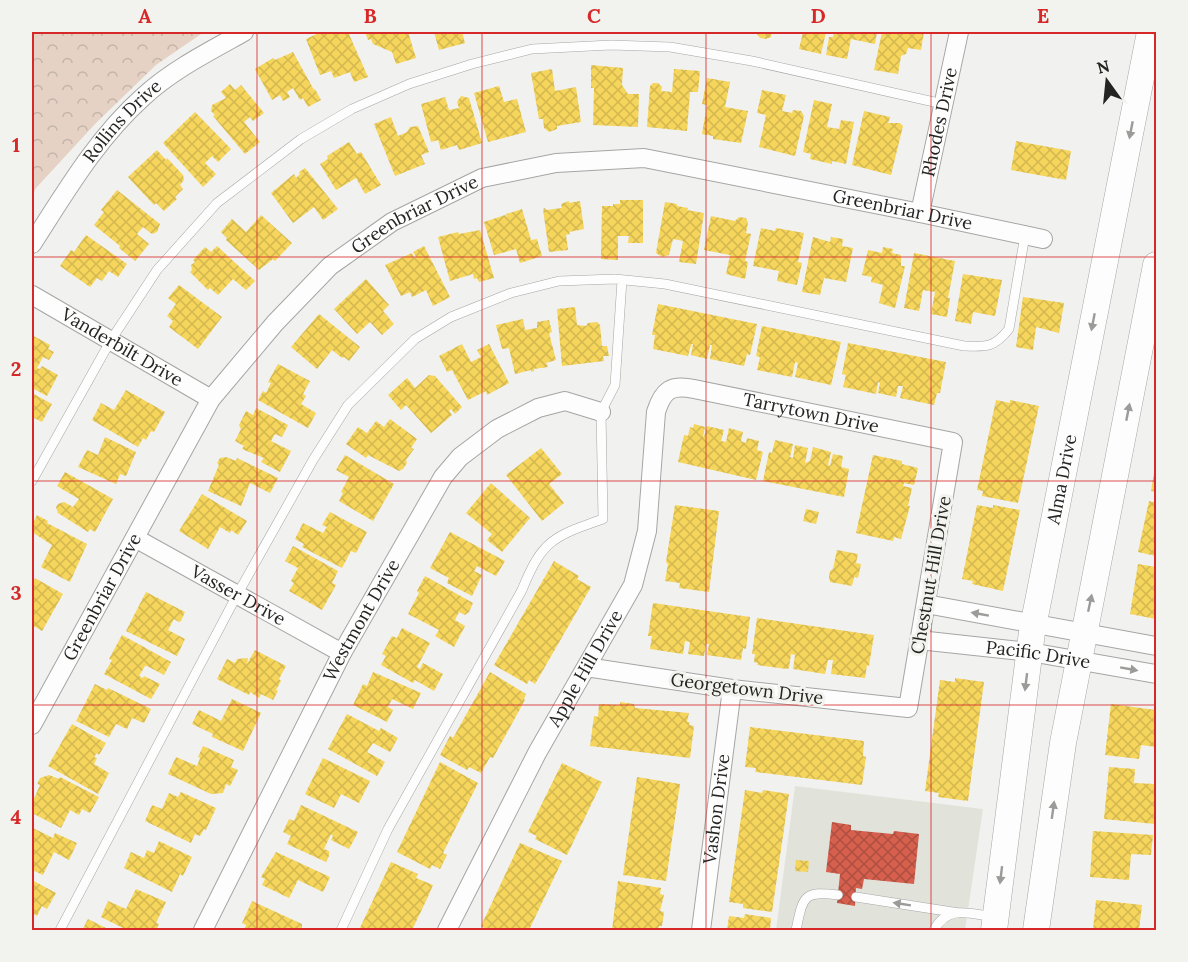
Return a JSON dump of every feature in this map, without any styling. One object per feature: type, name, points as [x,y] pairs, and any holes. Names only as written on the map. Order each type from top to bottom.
[{"type":"main road","name":"Alma Drive","points":[[995,924],[1034,624],[1150,32]]},
{"type":"main road","points":[[995,924],[1036,927],[1063,743],[1156,265]]},
{"type":"street","name":"Rollins Drive","points":[[32,244],[92,151],[143,97],[191,62],[244,32]]},
{"type":"street","name":"Rhodes Drive","points":[[920,213],[959,32]]},
{"type":"street","name":"Greenbriar Drive","points":[[32,724],[211,399],[275,323],[330,266],[393,222],[482,178],[556,163],[645,158],[1034,237]]},
{"type":"street","name":"Vanderbilt Drive","points":[[32,295],[211,399]]},
{"type":"street","name":"Tarrytown Drive","points":[[668,390],[680,386],[687,387],[953,442]]},
{"type":"street","name":"Apple Hill Drive","points":[[447,930],[537,753],[633,585],[647,531],[656,412],[660,398],[668,390]]},
{"type":"street","name":"Westmont Drive","points":[[203,930],[342,653],[443,477],[460,457],[496,429],[538,408],[565,401],[601,412]]},
{"type":"street","name":"Chestnut Hill Drive","points":[[908,708],[953,442]]},
{"type":"street","name":"Vasser Drive","points":[[135,538],[342,653]]},
{"type":"street","name":"Pacific Drive","points":[[926,604],[1156,646]]},
{"type":"street","name":"Pacific Drive","points":[[919,640],[1030,652],[1156,674]]},
{"type":"street","name":"Georgetown Drive","points":[[586,667],[732,688],[908,708]]},
{"type":"street","name":"Vashon Drive","points":[[701,930],[732,688]]},
{"type":"lane","points":[[32,481],[111,340],[158,270],[217,203],[301,139],[352,109],[410,84],[472,64],[532,49],[611,45],[670,47],[752,61],[943,104]]},
{"type":"lane","points":[[60,930],[237,595],[313,460],[348,405],[415,339],[451,317],[511,292],[559,281],[622,280],[664,284],[964,346],[985,347],[1000,340],[1009,329],[1034,237]]},
{"type":"lane","points":[[340,930],[388,830],[522,590],[530,569],[548,543],[567,532],[603,519],[601,412],[615,385],[622,280]]},
{"type":"lane","points":[[796,930],[805,898],[817,892],[838,895]]},
{"type":"lane","points":[[856,897],[959,913],[995,924]]},
{"type":"lane","points":[[934,930],[941,918],[959,913]]},
{"type":"shaded area","points":[[795,786],[983,809],[965,930],[776,930]]},
{"type":"green space","points":[[32,32],[204,32],[156,65],[96,123],[36,188],[32,196]]},
{"type":"building: Homes","points":[[321,32],[348,32],[368,77],[354,82],[350,72],[334,78],[331,71],[320,75],[306,39]]},
{"type":"building: Homes","points":[[365,32],[408,32],[416,58],[396,64],[392,52],[373,44],[371,39],[368,40]]},
{"type":"building: Homes","points":[[434,32],[462,32],[465,43],[439,50]]},
{"type":"building: Homes","points":[[757,32],[772,32],[771,37],[766,39],[760,38]]},
{"type":"building: Homes","points":[[803,32],[826,32],[821,54],[799,49]]},
{"type":"building: Homes","points":[[834,32],[877,32],[875,44],[851,39],[847,59],[826,55],[829,37],[833,37]]},
{"type":"building: Homes","points":[[882,32],[924,32],[921,50],[908,48],[906,54],[901,56],[898,74],[874,70]]},
{"type":"building: Homes","points":[[293,52],[321,100],[308,107],[303,98],[300,100],[293,88],[287,92],[290,97],[283,101],[280,95],[272,100],[255,69],[273,58],[275,60]]},
{"type":"building: Homes","points":[[591,65],[623,68],[622,85],[628,94],[639,94],[638,127],[593,125],[594,88],[591,88]]},
{"type":"building: Homes","points":[[552,69],[555,91],[576,87],[581,122],[557,126],[557,129],[549,132],[544,128],[543,119],[539,119],[531,73]]},
{"type":"building: Homes","points":[[674,69],[700,71],[698,92],[690,92],[687,131],[647,127],[650,86],[658,83],[662,87],[661,91],[672,92]]},
{"type":"building: Homes","points":[[707,78],[730,82],[725,107],[748,111],[741,143],[713,139],[713,136],[702,134],[707,105],[702,104]]},
{"type":"building: Homes","points":[[230,84],[235,90],[241,85],[264,113],[253,121],[250,117],[244,122],[260,142],[245,154],[211,111],[212,105],[226,98],[221,92]]},
{"type":"building: Homes","points":[[499,86],[504,102],[517,99],[526,132],[488,142],[474,93]]},
{"type":"building: Homes","points":[[762,90],[786,95],[782,111],[792,113],[793,110],[801,111],[804,116],[795,156],[759,147],[766,115],[757,113]]},
{"type":"building: Homes","points":[[461,96],[469,98],[482,143],[459,150],[457,145],[441,150],[438,140],[431,142],[421,104],[445,97],[449,110],[459,108],[457,102]]},
{"type":"building: Homes","points":[[814,100],[832,104],[827,127],[839,129],[841,120],[854,122],[846,164],[832,161],[832,164],[810,159],[811,154],[803,152]]},
{"type":"building: Homes","points":[[864,111],[890,117],[888,123],[900,123],[903,126],[891,175],[852,165]]},
{"type":"building: Homes","points":[[195,112],[231,149],[218,162],[212,156],[205,163],[216,174],[203,187],[163,143]]},
{"type":"building: Homes","points":[[391,117],[398,136],[407,132],[410,127],[418,126],[429,152],[421,155],[425,164],[395,176],[374,124]]},
{"type":"building: Homes","points":[[1016,141],[1071,151],[1066,180],[1011,170]]},
{"type":"building: Homes","points":[[349,142],[357,154],[361,152],[381,185],[365,194],[356,178],[336,190],[320,164],[328,159],[327,156]]},
{"type":"building: Homes","points":[[157,150],[183,175],[184,180],[180,185],[183,189],[175,197],[177,199],[164,211],[156,203],[154,205],[128,177]]},
{"type":"building: Homes","points":[[305,168],[338,209],[323,220],[314,207],[293,223],[271,193],[294,174],[296,178]]},
{"type":"building: Homes","points":[[117,190],[160,224],[157,232],[152,234],[143,227],[137,234],[149,244],[135,261],[94,225],[104,212],[101,210]]},
{"type":"building: Homes","points":[[620,200],[643,200],[643,243],[628,243],[629,236],[618,236],[618,260],[601,259],[602,206],[620,204]]},
{"type":"building: Homes","points":[[569,201],[569,203],[580,201],[584,229],[569,232],[570,234],[566,235],[568,250],[549,252],[543,209],[562,208],[561,204]]},
{"type":"building: Homes","points":[[665,202],[704,213],[696,264],[679,262],[683,241],[673,239],[669,255],[662,257],[656,253]]},
{"type":"building: Homes","points":[[522,209],[531,240],[537,239],[542,256],[520,263],[516,249],[494,255],[484,222],[505,215],[507,217],[506,214]]},
{"type":"building: Homes","points":[[261,215],[292,243],[275,261],[273,259],[259,270],[226,240],[227,238],[221,232],[232,219],[246,232]]},
{"type":"building: Homes","points":[[711,216],[735,221],[739,217],[746,218],[748,223],[746,233],[751,234],[745,261],[748,262],[745,279],[726,274],[730,255],[704,250]]},
{"type":"building: Homes","points":[[761,228],[804,233],[798,262],[802,263],[797,285],[777,281],[779,271],[753,266]]},
{"type":"building: Homes","points":[[480,230],[494,278],[479,282],[477,278],[474,279],[473,274],[450,281],[438,237]]},
{"type":"building: Homes","points":[[86,235],[127,264],[118,277],[109,271],[102,281],[97,278],[90,287],[60,266],[71,250],[74,252]]},
{"type":"building: Homes","points":[[813,237],[830,242],[831,237],[843,239],[842,246],[853,248],[846,282],[824,278],[820,295],[802,292]]},
{"type":"building: Homes","points":[[217,246],[255,281],[246,290],[233,279],[218,295],[210,288],[208,290],[190,272],[191,265],[195,262],[193,260],[205,247],[211,252]]},
{"type":"building: Homes","points":[[424,246],[450,297],[433,306],[426,290],[412,297],[410,292],[401,296],[385,265],[412,253],[414,258],[416,257],[413,252]]},
{"type":"building: Homes","points":[[883,247],[893,249],[892,253],[901,255],[901,266],[905,266],[895,308],[879,303],[883,285],[871,282],[872,277],[862,275],[868,250],[882,253]]},
{"type":"building: Homes","points":[[914,253],[955,261],[947,317],[931,314],[935,292],[923,290],[919,311],[904,308]]},
{"type":"building: Homes","points":[[963,274],[1002,280],[995,316],[973,312],[971,324],[955,321]]},
{"type":"building: Homes","points":[[366,279],[389,305],[383,311],[394,324],[382,335],[370,322],[357,334],[334,309]]},
{"type":"building: Homes","points":[[179,285],[222,317],[198,349],[169,327],[173,321],[167,316],[176,304],[168,298]]},
{"type":"building: Homes","points":[[1023,297],[1064,303],[1059,333],[1036,327],[1033,350],[1016,347]]},
{"type":"building: Homes","points":[[658,304],[757,324],[750,355],[747,354],[744,366],[710,359],[712,345],[710,345],[707,359],[691,355],[693,344],[691,344],[688,356],[653,349],[655,335],[652,335]]},
{"type":"building: Homes","points":[[575,307],[577,325],[586,326],[588,323],[597,322],[600,325],[602,346],[607,346],[609,356],[603,356],[604,361],[562,366],[557,309]]},
{"type":"building: Homes","points":[[319,314],[360,347],[349,361],[332,350],[317,369],[291,347]]},
{"type":"building: Homes","points":[[523,319],[525,330],[537,328],[537,322],[549,320],[552,332],[549,333],[556,360],[546,363],[548,367],[515,374],[509,348],[502,349],[496,325]]},
{"type":"building: Homes","points":[[762,326],[841,342],[831,385],[795,377],[798,363],[795,362],[792,377],[757,370],[760,357],[756,356]]},
{"type":"building: Homes","points":[[32,335],[50,345],[48,349],[54,352],[49,360],[43,357],[37,368],[40,369],[42,366],[58,375],[47,396],[32,388]]},
{"type":"building: Homes","points":[[848,343],[946,362],[940,393],[937,393],[934,405],[900,398],[903,386],[898,386],[896,397],[878,393],[880,383],[878,382],[876,394],[843,387],[846,375],[842,374]]},
{"type":"building: Homes","points":[[462,344],[471,362],[481,357],[477,350],[489,344],[509,383],[487,395],[486,391],[468,400],[452,370],[447,372],[439,356]]},
{"type":"building: Homes","points":[[278,364],[310,381],[301,404],[316,413],[308,428],[258,400],[263,391],[266,393],[271,383],[268,382]]},
{"type":"building: Homes","points":[[429,375],[435,376],[462,407],[455,414],[451,409],[449,411],[452,415],[431,433],[406,405],[401,410],[388,395],[407,378],[415,388]]},
{"type":"building: Homes","points":[[126,390],[165,412],[154,432],[151,431],[146,440],[143,438],[138,447],[92,420],[101,403],[114,410]]},
{"type":"building: Homes","points":[[32,393],[52,404],[42,422],[32,417]]},
{"type":"building: Homes","points":[[996,400],[1010,403],[1010,400],[1039,406],[1018,503],[982,496],[983,491],[977,490]]},
{"type":"building: Homes","points":[[256,408],[288,425],[282,437],[275,434],[271,441],[291,451],[280,472],[261,462],[264,458],[242,449],[244,446],[235,441],[246,411],[253,415]]},
{"type":"building: Homes","points":[[390,419],[417,439],[411,448],[414,449],[406,460],[407,463],[399,471],[368,455],[366,458],[346,444],[358,427],[367,433],[376,421],[384,427]]},
{"type":"building: Homes","points":[[694,424],[705,427],[703,437],[707,426],[724,430],[721,441],[726,442],[729,428],[743,432],[741,441],[743,442],[746,443],[747,438],[759,441],[757,450],[763,452],[756,480],[678,462],[684,435],[688,436],[690,427],[693,428]]},
{"type":"building: Homes","points":[[105,437],[136,452],[126,476],[120,474],[116,484],[78,467],[87,450],[98,455]]},
{"type":"building: Homes","points":[[775,440],[793,444],[790,457],[793,458],[795,445],[808,448],[805,463],[810,461],[813,447],[831,452],[828,465],[830,466],[833,454],[843,456],[841,467],[849,469],[844,497],[763,481],[769,452],[772,453]]},
{"type":"building: Homes","points":[[541,448],[562,474],[549,484],[564,503],[542,521],[506,475]]},
{"type":"building: Homes","points":[[345,455],[394,484],[373,521],[339,501],[349,477],[336,470]]},
{"type":"building: Homes","points":[[873,455],[902,461],[902,464],[918,468],[914,485],[904,483],[903,486],[912,488],[908,506],[910,506],[901,539],[894,537],[893,541],[856,533]]},
{"type":"building: Homes","points":[[226,457],[236,461],[237,458],[278,478],[270,493],[250,483],[241,506],[208,491],[219,465],[217,463],[220,458]]},
{"type":"building: Homes","points":[[1156,466],[1156,492],[1151,491]]},
{"type":"building: Homes","points":[[65,472],[113,499],[95,532],[90,529],[88,532],[58,513],[56,507],[58,504],[64,502],[73,507],[79,499],[57,486]]},
{"type":"building: Homes","points":[[491,483],[530,518],[502,552],[487,540],[492,534],[466,513]]},
{"type":"building: Homes","points":[[202,494],[247,521],[238,535],[220,527],[208,549],[179,531]]},
{"type":"building: Homes","points":[[1149,501],[1156,503],[1156,556],[1138,552]]},
{"type":"building: Homes","points":[[675,505],[719,511],[709,592],[679,588],[680,583],[665,581]]},
{"type":"building: Homes","points":[[977,505],[993,508],[993,505],[1020,510],[1003,591],[972,584],[973,581],[962,579]]},
{"type":"building: Homes","points":[[806,509],[819,512],[816,524],[803,521]]},
{"type":"building: Homes","points":[[330,512],[367,532],[356,553],[351,551],[342,568],[302,547],[304,544],[295,539],[303,523],[323,533],[327,527],[322,525]]},
{"type":"building: Homes","points":[[37,515],[48,521],[47,523],[87,544],[70,582],[41,567],[52,545],[32,532],[32,525]]},
{"type":"building: Homes","points":[[450,532],[505,561],[496,576],[477,566],[474,571],[482,575],[472,596],[447,583],[449,578],[430,568]]},
{"type":"building: Homes","points":[[293,546],[338,571],[332,583],[336,585],[322,610],[289,591],[298,568],[285,561]]},
{"type":"building: Homes","points":[[837,550],[858,554],[856,563],[861,564],[858,578],[854,577],[852,586],[830,582],[830,571],[833,569]]},
{"type":"building: Homes","points":[[554,561],[579,576],[577,579],[591,587],[535,684],[529,680],[527,684],[494,665]]},
{"type":"building: Homes","points":[[1138,564],[1156,567],[1156,619],[1130,614]]},
{"type":"building: Homes","points":[[425,576],[473,603],[469,612],[465,615],[459,612],[455,620],[465,626],[454,647],[435,636],[439,630],[408,614]]},
{"type":"building: Homes","points":[[35,578],[63,594],[42,631],[32,625],[32,585]]},
{"type":"building: Homes","points":[[146,592],[185,612],[181,621],[174,619],[168,630],[185,639],[177,656],[126,631]]},
{"type":"building: Homes","points":[[653,603],[750,617],[746,649],[743,648],[741,660],[707,655],[709,644],[706,644],[704,656],[688,654],[690,642],[685,641],[683,654],[650,649],[652,636],[648,636]]},
{"type":"building: Homes","points":[[757,618],[874,635],[865,678],[831,674],[833,660],[828,660],[825,674],[793,669],[795,655],[791,654],[787,669],[757,665],[758,663],[754,662],[755,654],[752,654]]},
{"type":"building: Homes","points":[[402,628],[430,643],[417,667],[420,669],[423,663],[443,674],[434,691],[415,680],[413,683],[381,665],[386,656],[382,654],[392,636],[397,638]]},
{"type":"building: Homes","points":[[122,635],[171,662],[164,675],[145,666],[139,676],[160,684],[151,699],[104,674]]},
{"type":"building: Homes","points":[[255,650],[286,666],[279,679],[281,681],[273,700],[261,694],[259,698],[250,692],[249,695],[217,679],[227,659],[235,663],[237,659],[248,658],[247,664]]},
{"type":"building: Homes","points":[[373,672],[421,693],[413,709],[392,699],[388,707],[393,710],[387,722],[353,705],[363,684],[367,686]]},
{"type":"building: Homes","points":[[490,672],[526,694],[525,700],[493,758],[490,757],[481,773],[469,767],[467,770],[440,755],[450,736],[453,738]]},
{"type":"building: Homes","points":[[955,678],[984,682],[968,801],[938,797],[939,793],[925,791],[940,680],[955,682]]},
{"type":"building: Homes","points":[[95,684],[151,709],[144,723],[132,718],[127,729],[116,724],[109,737],[76,721]]},
{"type":"building: Homes","points":[[232,699],[261,713],[243,751],[212,737],[213,734],[192,724],[199,710],[221,721]]},
{"type":"building: Homes","points":[[620,702],[634,704],[635,708],[689,713],[687,722],[694,726],[690,758],[590,746],[594,716],[598,717],[599,704],[620,705]]},
{"type":"building: Homes","points":[[1111,704],[1156,710],[1156,747],[1141,745],[1139,759],[1105,755]]},
{"type":"building: Homes","points":[[347,714],[379,731],[381,728],[398,738],[390,752],[373,743],[367,752],[385,762],[377,776],[328,749]]},
{"type":"building: Homes","points":[[72,724],[106,743],[99,755],[97,753],[94,757],[97,758],[94,764],[109,773],[98,794],[48,766]]},
{"type":"building: Homes","points":[[750,727],[864,741],[863,756],[866,757],[862,785],[755,772],[756,768],[745,767]]},
{"type":"building: Homes","points":[[203,746],[234,760],[231,767],[238,770],[230,786],[226,784],[223,793],[211,794],[168,774],[176,757],[197,766]]},
{"type":"building: Homes","points":[[323,758],[370,781],[359,803],[341,794],[334,808],[305,794]]},
{"type":"building: Homes","points":[[440,762],[478,783],[443,853],[447,855],[440,869],[432,865],[430,869],[397,852]]},
{"type":"building: Homes","points":[[562,763],[602,782],[567,855],[535,839],[537,836],[528,832]]},
{"type":"building: Homes","points":[[1109,767],[1135,769],[1134,783],[1156,784],[1155,824],[1104,819]]},
{"type":"building: Homes","points":[[49,775],[59,779],[60,777],[99,797],[90,813],[82,809],[79,815],[70,810],[61,828],[32,813],[32,803],[40,785],[37,784],[40,778]]},
{"type":"building: Homes","points":[[637,777],[680,784],[666,881],[623,875]]},
{"type":"building: Homes","points":[[745,790],[789,794],[772,912],[743,908],[743,904],[729,902]]},
{"type":"building: Homes","points":[[181,792],[216,808],[206,830],[204,829],[200,836],[195,834],[191,843],[145,821],[152,805],[162,809],[169,793],[178,797]]},
{"type":"building: Homes","points":[[301,805],[358,832],[349,849],[331,840],[333,836],[331,834],[324,849],[329,851],[326,862],[287,844],[291,836],[283,832],[289,819],[294,821]]},
{"type":"building: Homes","points":[[33,828],[53,838],[55,833],[77,843],[69,860],[54,852],[43,875],[32,870]]},
{"type":"building: Homes","points":[[1093,831],[1153,835],[1151,855],[1131,854],[1129,880],[1090,877]]},
{"type":"building: Homes","points":[[159,841],[192,857],[183,876],[180,874],[172,892],[124,868],[131,852],[144,858],[147,850],[154,853]]},
{"type":"building: Homes","points":[[520,843],[562,861],[529,930],[489,930],[481,926]]},
{"type":"building: Homes","points":[[276,852],[330,877],[323,892],[298,880],[289,898],[262,885],[265,879],[261,877]]},
{"type":"building: Homes","points":[[796,860],[809,861],[808,872],[795,871]]},
{"type":"building: Homes","points":[[391,862],[418,874],[416,878],[433,885],[426,901],[412,930],[359,930]]},
{"type":"building: Homes","points":[[32,880],[56,893],[47,909],[42,906],[37,916],[32,913]]},
{"type":"building: Homes","points":[[618,881],[661,888],[660,894],[664,895],[660,911],[664,912],[662,926],[659,926],[658,930],[612,930]]},
{"type":"building: Homes","points":[[136,889],[166,902],[156,923],[159,924],[156,930],[127,930],[101,917],[108,901],[126,909]]},
{"type":"building: Homes","points":[[1096,900],[1142,905],[1139,930],[1093,930]]},
{"type":"building: Homes","points":[[252,901],[302,924],[302,930],[244,930],[246,925],[242,923]]},
{"type":"building: Homes","points":[[745,914],[771,918],[770,930],[727,930],[729,916],[744,918]]},
{"type":"building: Homes","points":[[88,919],[110,930],[82,930]]},
{"type":"building: Shops","points":[[832,822],[851,825],[851,830],[919,834],[914,884],[864,879],[862,889],[856,888],[855,906],[837,903],[840,874],[826,872]]}]
